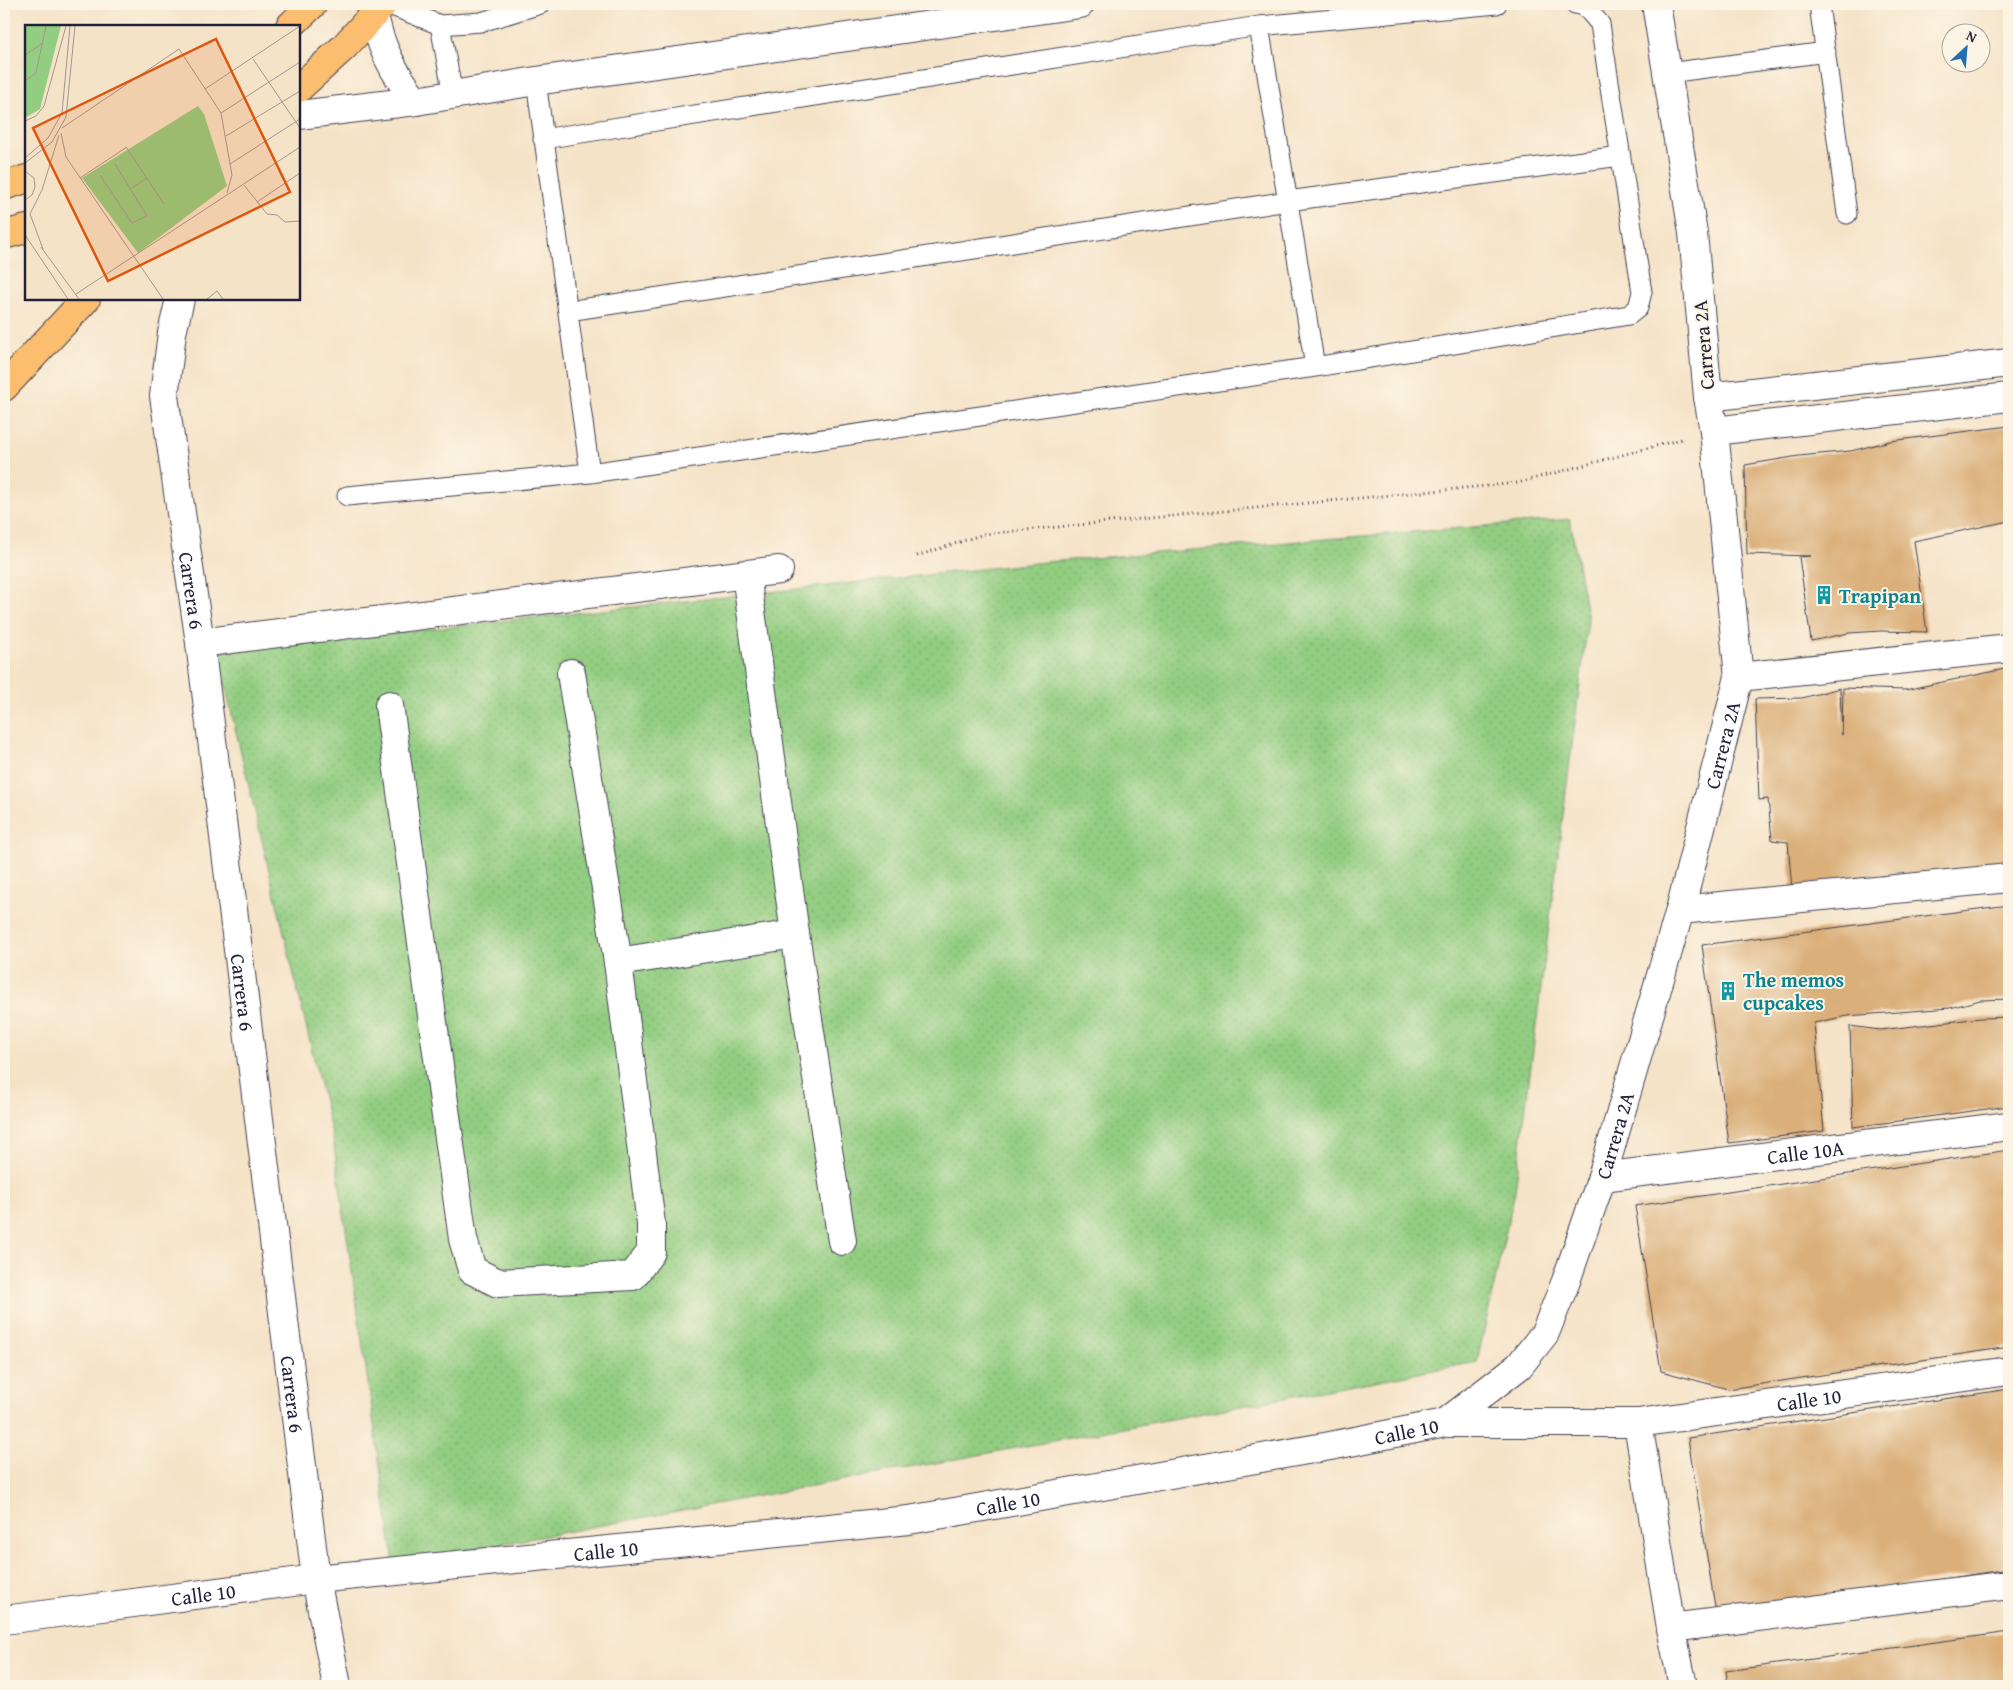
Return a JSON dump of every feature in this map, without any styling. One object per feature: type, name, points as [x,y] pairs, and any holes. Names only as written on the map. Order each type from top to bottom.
[{"type":"highway","points":[[291,25],[313,4]]},
{"type":"highway","points":[[300,87],[344,47],[381,7]]},
{"type":"highway","points":[[4,186],[25,179]]},
{"type":"highway","points":[[4,235],[25,229]]},
{"type":"highway","points":[[4,387],[85,300]]},
{"type":"street","points":[[300,115],[416,101],[536,81],[1080,4]]},
{"type":"street","name":"Carrera 2A","points":[[1445,1423],[1519,1366],[1545,1333],[1566,1281],[1602,1177],[1680,910],[1739,677],[1714,431],[1708,397],[1693,233],[1656,4]]},
{"type":"street","points":[[381,7],[377,34],[402,83],[416,101]]},
{"type":"street","name":"Carrera 6","points":[[180,300],[172,333],[164,396],[200,643],[316,1579],[337,1686]]},
{"type":"street","points":[[1708,397],[2009,363]]},
{"type":"street","points":[[1714,431],[2009,397]]},
{"type":"street","points":[[200,643],[779,570]]},
{"type":"street","points":[[746,574],[795,934],[842,1241]]},
{"type":"street","points":[[1739,677],[2009,648]]},
{"type":"street","points":[[389,705],[463,1239],[472,1270],[498,1283],[633,1276],[651,1252],[651,1224],[618,962],[571,673]]},
{"type":"street","points":[[1680,910],[2009,878]]},
{"type":"street","points":[[618,962],[795,934]]},
{"type":"street","name":"Calle 10A","points":[[1602,1177],[2009,1126]]},
{"type":"street","name":"Calle 10","points":[[4,1620],[316,1579],[909,1520],[1330,1446],[1445,1423],[1638,1423],[2009,1371]]},
{"type":"street","points":[[1638,1423],[1683,1686]]},
{"type":"street","points":[[1672,1628],[2009,1585]]},
{"type":"lane","points":[[381,7],[440,25],[481,22],[541,4]]},
{"type":"lane","points":[[543,138],[1259,26],[1497,4]]},
{"type":"lane","points":[[347,496],[590,473],[1315,367],[1629,315],[1638,308],[1642,292],[1600,24],[1585,6],[1576,4]]},
{"type":"lane","points":[[1818,4],[1847,214]]},
{"type":"lane","points":[[440,25],[453,95]]},
{"type":"lane","points":[[1259,26],[1315,367]]},
{"type":"lane","points":[[1668,73],[1826,52]]},
{"type":"lane","points":[[536,81],[590,473]]},
{"type":"lane","points":[[568,311],[1288,201],[1620,156]]},
{"type":"path","points":[[917,556],[984,534],[1516,483],[1714,431]]},
{"type":"green space","points":[[1570,519],[1588,620],[1515,1191],[1477,1362],[394,1564],[333,1139],[217,652],[1045,562]]},
{"type":"building","points":[[2009,426],[2009,521],[1914,541],[1927,632],[1881,631],[1849,633],[1811,641],[1799,557],[1811,556],[1747,554],[1745,465],[1799,456],[1851,451],[1890,441]]},
{"type":"building","points":[[2009,668],[2009,868],[1792,890],[1788,842],[1772,840],[1768,799],[1759,800],[1755,699],[1802,698],[1840,688],[1842,735],[1843,688],[1905,690]]},
{"type":"building","points":[[2009,905],[2009,999],[1980,1000],[1950,1008],[1847,1016],[1814,1023],[1824,1131],[1729,1143],[1702,945]]},
{"type":"building","points":[[2009,1017],[2009,1106],[1853,1127],[1850,1026],[1880,1030],[1981,1018]]},
{"type":"building","points":[[2009,1150],[2009,1347],[1728,1389],[1661,1371],[1635,1206]]},
{"type":"building","points":[[2009,1389],[2009,1569],[1716,1613],[1688,1438]]},
{"type":"building","points":[[2009,1632],[2009,1686],[1728,1686],[1726,1671]]},
{"type":"place","name":"Trapipan","points":[[1824,595]]},
{"type":"place","name":"The memos cupcakes","points":[[1728,991]]}]
